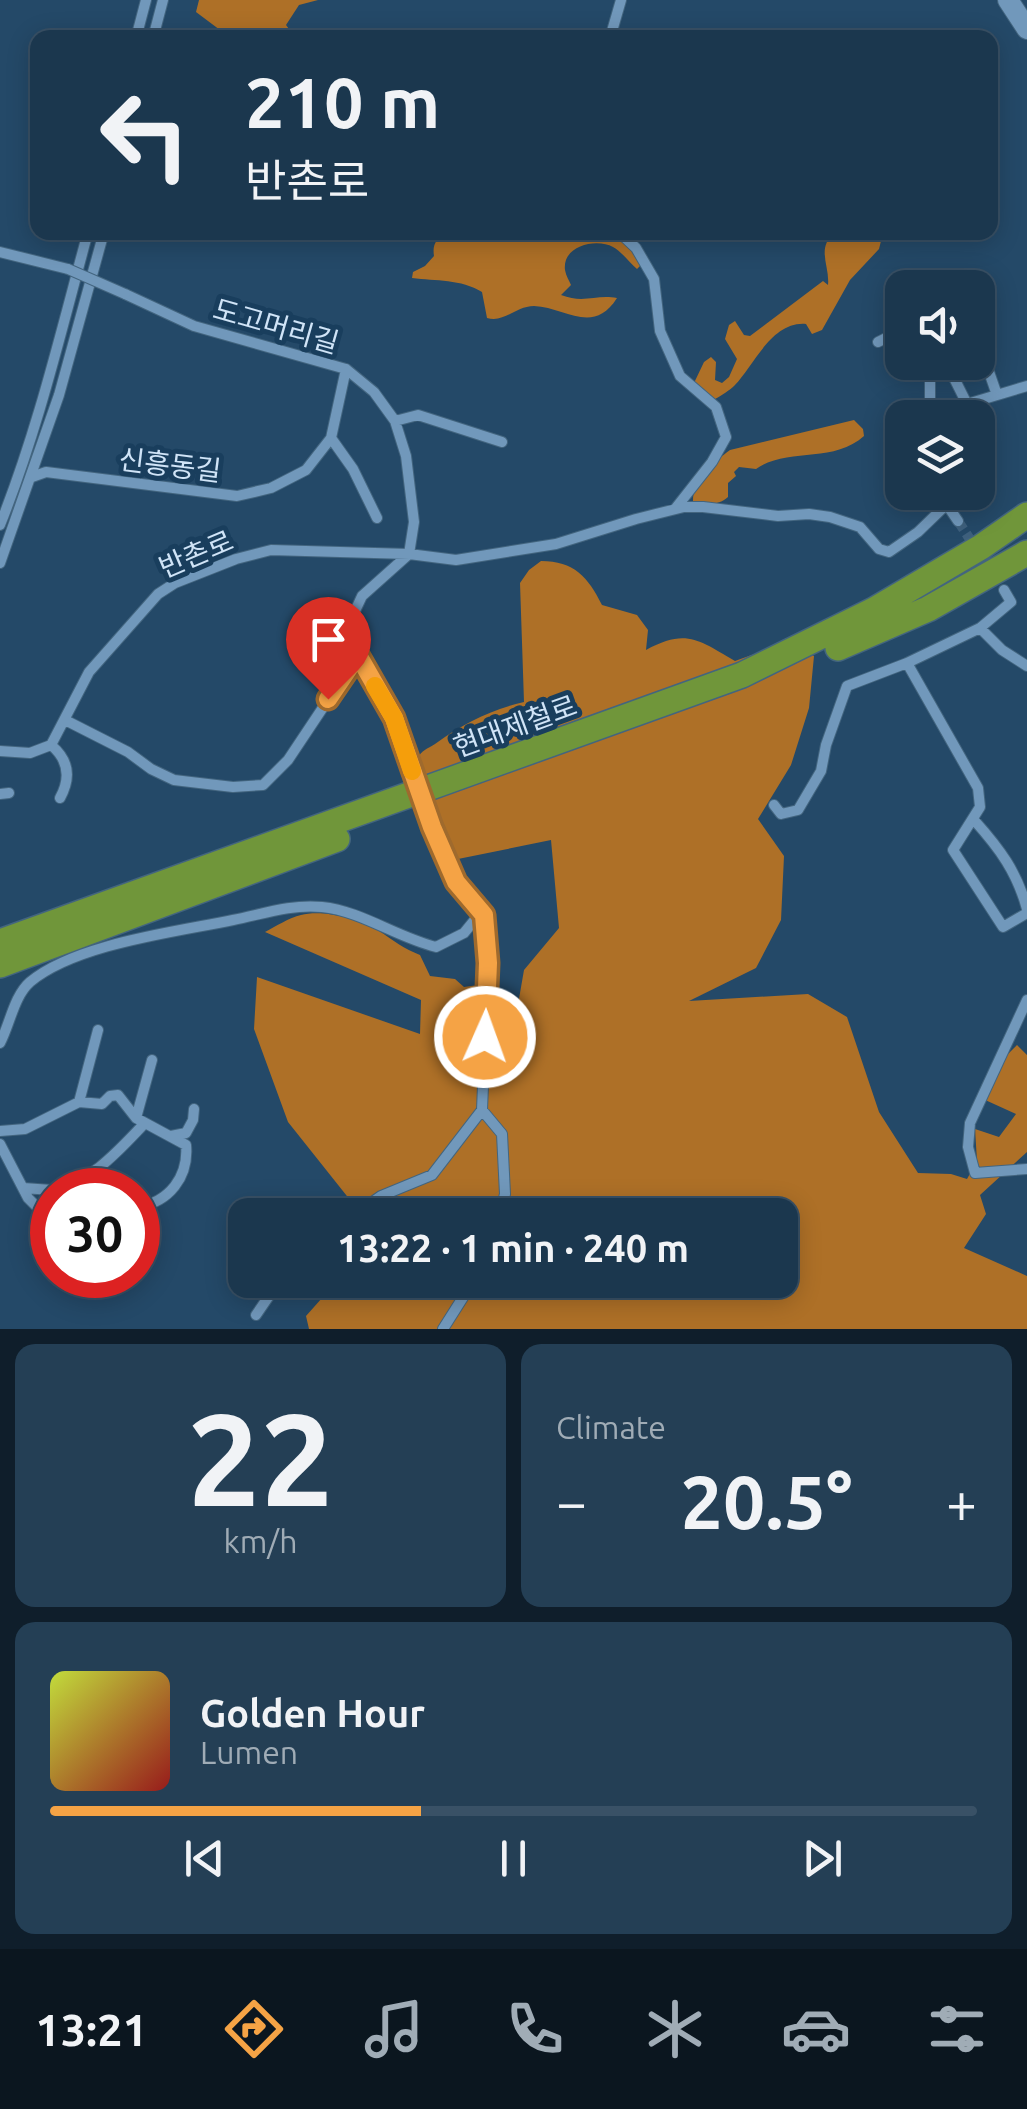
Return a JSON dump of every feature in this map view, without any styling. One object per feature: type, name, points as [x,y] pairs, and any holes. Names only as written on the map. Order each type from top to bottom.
[{"type":"highway","points":[[806,645],[1027,498]]},
{"type":"highway","name":"현대제철로","points":[[0,942],[742,675],[874,610],[982,547],[1027,515]]},
{"type":"highway","name":"현대제철로","points":[[0,965],[728,695],[838,648],[924,601],[1027,536]]},
{"type":"highway","points":[[838,648],[928,609],[1027,552]]},
{"type":"main road","points":[[1008,0],[1027,29]]},
{"type":"main road","points":[[1020,0],[1027,11]]},
{"type":"street","points":[[138,30],[146,0]]},
{"type":"street","points":[[155,30],[162,0]]},
{"type":"street","points":[[612,30],[621,0]]},
{"type":"street","points":[[0,525],[53,365],[86,240]]},
{"type":"street","points":[[0,562],[32,477],[102,240]]},
{"type":"street","points":[[628,240],[654,279],[660,331],[680,376],[716,407],[726,437],[712,462],[674,510]]},
{"type":"street","name":"도고머리길","points":[[0,252],[68,269],[194,326],[346,370],[374,392],[394,421],[406,456],[414,522],[408,554]]},
{"type":"street","points":[[878,342],[885,338]]},
{"type":"street","points":[[346,370],[331,438],[354,469],[376,518]]},
{"type":"street","points":[[991,380],[996,395]]},
{"type":"street","points":[[980,400],[1027,386]]},
{"type":"street","points":[[394,421],[418,414],[502,442]]},
{"type":"street","name":"신흥동길","points":[[32,477],[46,472],[237,496],[272,488],[306,470],[331,438]]},
{"type":"street","points":[[378,1198],[432,1174],[482,1110],[488,963],[482,912],[456,882],[432,827],[394,718],[358,655],[354,626],[362,596],[408,554],[456,560],[496,556],[556,544],[674,510],[703,507],[764,515],[830,517],[860,527],[879,549],[889,552],[918,532],[936,510]]},
{"type":"street","points":[[952,510],[958,521]]},
{"type":"street","name":"반촌로","points":[[50,745],[97,662],[158,594],[175,583],[236,558],[271,550],[408,554]]},
{"type":"street","points":[[774,806],[781,814],[790,814],[804,802],[821,771],[847,686],[980,628],[1011,602],[1004,590]]},
{"type":"street","points":[[980,628],[1002,650],[1027,666]]},
{"type":"street","points":[[65,720],[174,780],[233,787],[263,786],[288,760],[358,655]]},
{"type":"street","points":[[907,663],[978,788],[980,806],[954,850],[1003,927],[1027,911],[1020,883],[1005,854],[974,820]]},
{"type":"street","points":[[0,750],[30,753],[50,745],[60,752],[68,781],[60,798]]},
{"type":"street","points":[[0,1043],[25,986],[44,971],[76,957],[122,944],[287,906],[349,911],[404,939],[436,947],[464,933],[482,912]]},
{"type":"street","points":[[1027,1000],[983,1089],[970,1123],[968,1147],[975,1173],[1027,1168]]},
{"type":"street","points":[[79,1102],[98,1030]]},
{"type":"street","points":[[96,1168],[141,1120],[152,1060]]},
{"type":"street","points":[[0,1131],[25,1129],[79,1102],[102,1104],[110,1096],[118,1095],[141,1120],[186,1145],[182,1174],[160,1202]]},
{"type":"street","points":[[171,1136],[186,1132],[194,1109]]},
{"type":"street","points":[[482,1110],[502,1134],[503,1198]]},
{"type":"street","points":[[0,1144],[30,1200]]},
{"type":"street","points":[[23,1188],[30,1188]]},
{"type":"street","points":[[256,1315],[268,1298]]},
{"type":"street","points":[[444,1329],[463,1298]]},
{"type":"shaded area","points":[[199,0],[318,0],[299,5],[286,25],[290,30],[220,30],[196,12]]},
{"type":"shaded area","points":[[627,240],[636,248],[641,265],[637,269],[606,244],[582,246],[566,261],[565,272],[571,285],[561,295],[576,299],[617,298],[608,309],[598,315],[578,317],[534,306],[493,319],[487,318],[482,292],[457,283],[412,278],[413,272],[434,256],[436,242]]},
{"type":"shaded area","points":[[828,240],[881,240],[879,249],[850,280],[822,330],[812,334],[806,324],[783,329],[735,385],[715,399],[694,383],[704,362],[711,357],[716,362],[715,380],[722,383],[729,377],[737,359],[725,339],[729,325],[735,321],[744,335],[750,336],[823,281],[828,285]]},
{"type":"shaded area","points":[[854,420],[864,436],[852,445],[782,458],[756,469],[739,467],[728,483],[728,497],[724,500],[711,504],[693,501],[700,479],[730,450]]},
{"type":"shaded area","points":[[541,561],[579,572],[602,605],[637,615],[648,630],[646,650],[682,638],[712,647],[735,661],[788,642],[814,656],[809,708],[791,765],[758,819],[784,856],[781,920],[756,968],[689,1001],[808,994],[847,1017],[879,1112],[918,1173],[951,1174],[967,1179],[977,1161],[975,1129],[999,1137],[1016,1114],[983,1099],[1007,1055],[1017,1045],[1027,1055],[1027,1152],[980,1195],[986,1214],[964,1248],[1027,1276],[1027,1329],[309,1329],[306,1316],[322,1298],[798,1298],[798,1198],[348,1198],[288,1122],[254,1029],[257,977],[420,1034],[421,1000],[265,932],[310,913],[352,919],[420,955],[430,976],[455,979],[464,987],[478,985],[496,990],[490,1006],[490,1024],[509,1029],[516,1016],[524,970],[559,928],[551,840],[452,857],[417,759],[467,724],[524,702],[520,583]]},
{"type":"tunnel","points":[[958,521],[977,550]]},
{"type":"slow traffic","points":[[375,686],[394,718],[412,771]]},
{"type":"route","points":[[328,699],[358,655],[394,718],[432,827],[456,882],[484,915],[488,963],[485,1037]]}]
